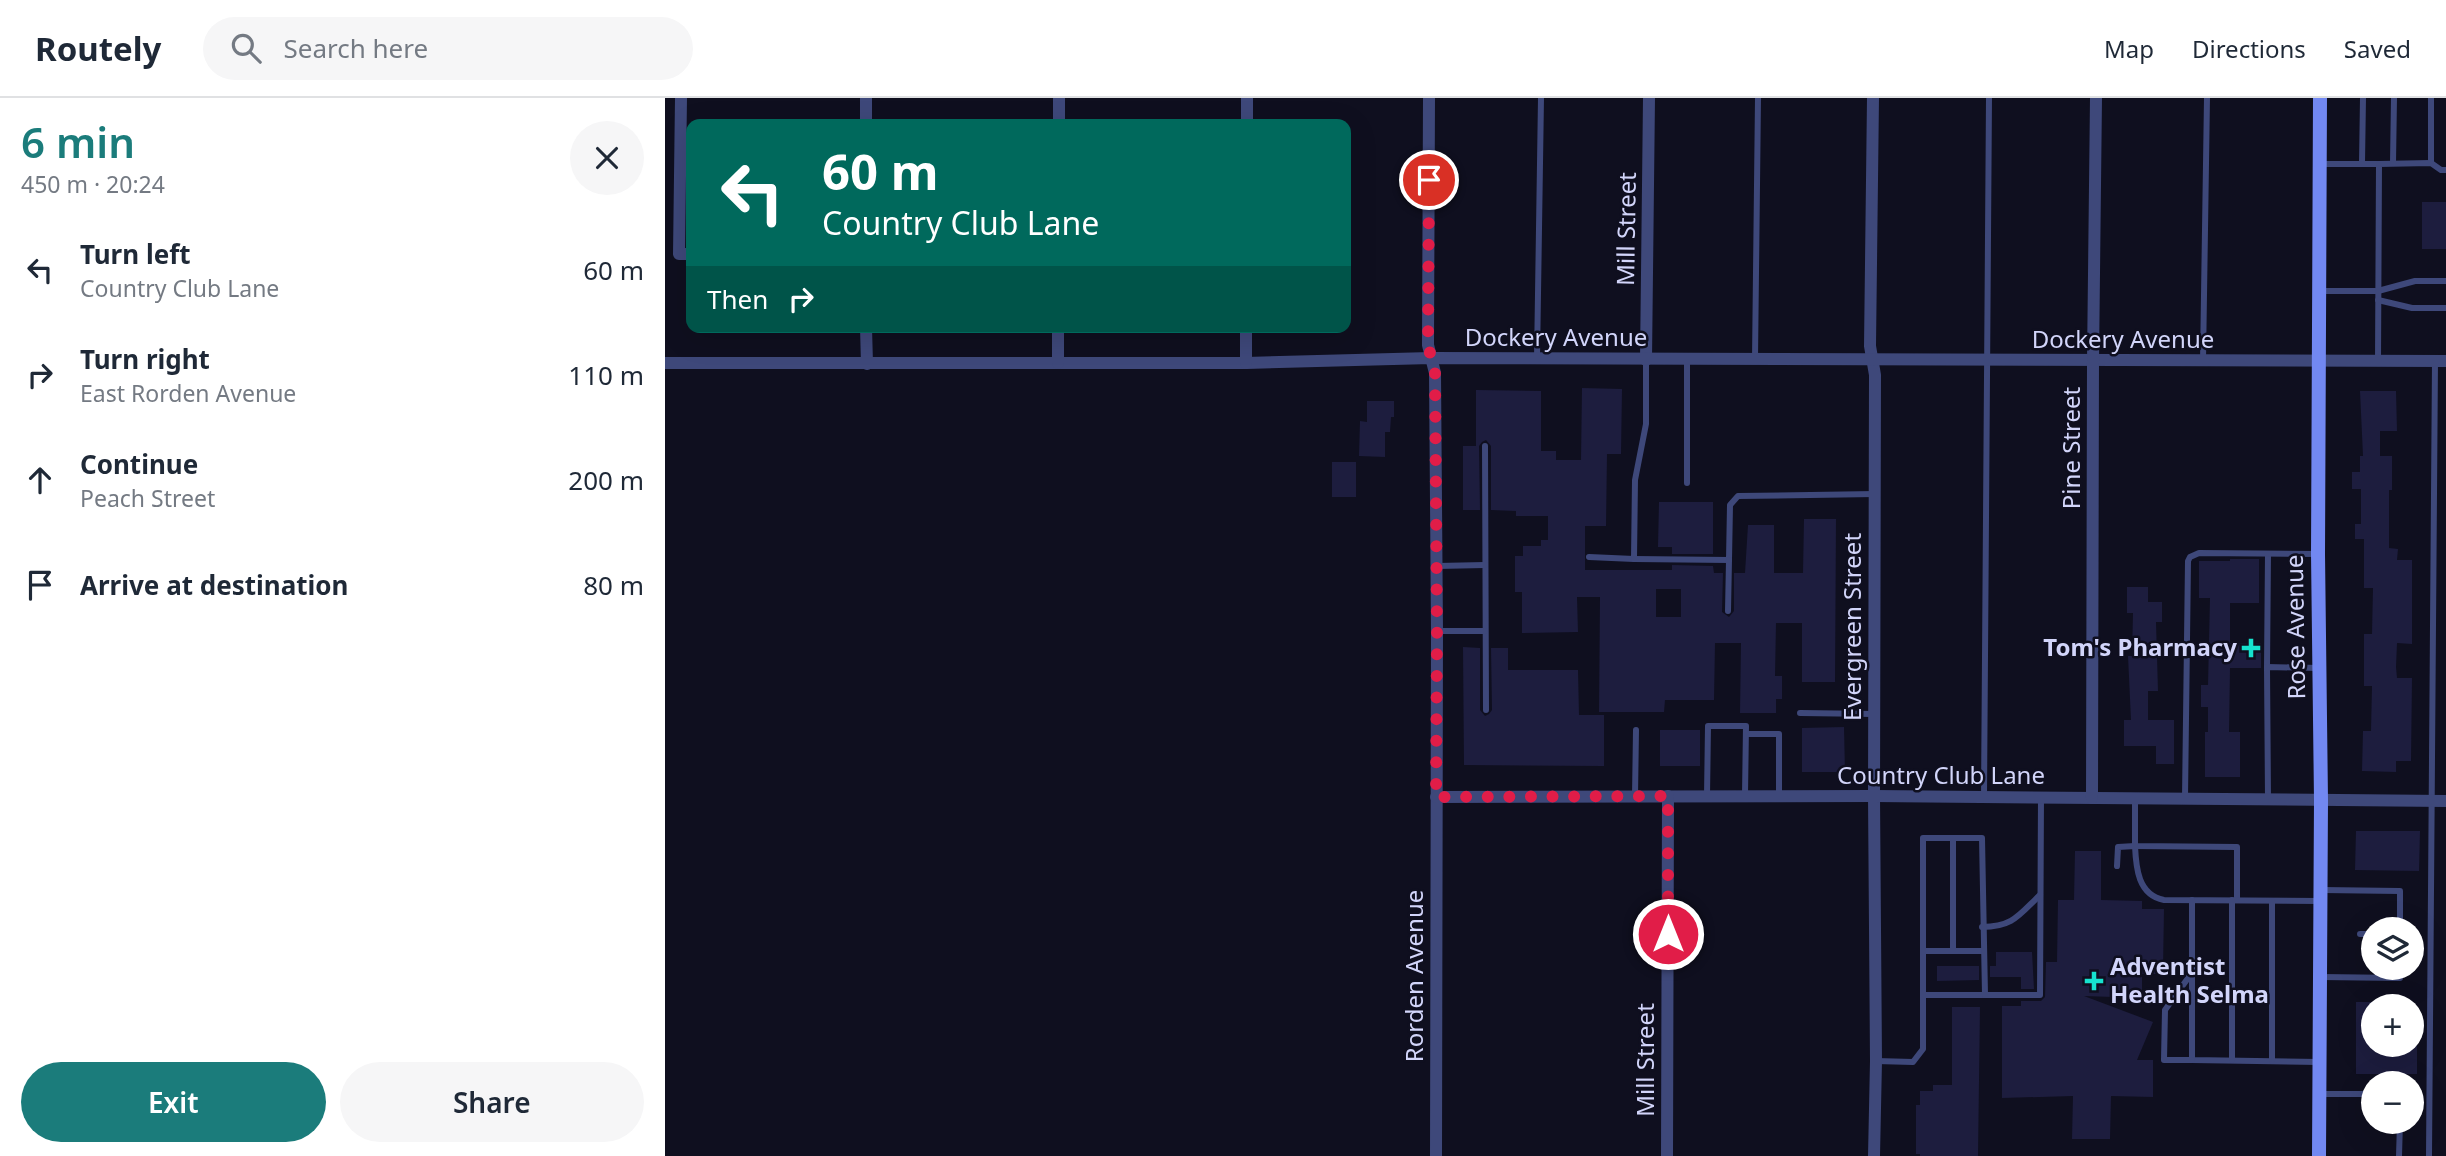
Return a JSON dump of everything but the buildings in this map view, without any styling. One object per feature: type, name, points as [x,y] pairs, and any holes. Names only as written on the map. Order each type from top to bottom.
[{"type":"street","points":[[681,98],[685,254]]},
{"type":"street","points":[[866,98],[866,119]]},
{"type":"street","points":[[1059,98],[1059,119]]},
{"type":"street","points":[[1247,98],[1247,119]]},
{"type":"street","name":"Rorden Avenue","points":[[1429,98],[1428,345],[1435,373],[1437,566],[1436,1156]]},
{"type":"street","name":"Mill Street","points":[[1646,360],[1649,98]]},
{"type":"street","name":"Evergreen Street","points":[[1873,98],[1870,346],[1875,375],[1874,1156]]},
{"type":"street","name":"Pine Street","points":[[2092,798],[2096,98]]},
{"type":"street","name":"Rose Avenue","points":[[2319,1156],[2321,800],[2318,362],[2321,98]]},
{"type":"street","points":[[866,333],[867,364]]},
{"type":"street","points":[[1058,333],[1058,363]]},
{"type":"street","points":[[1246,333],[1246,363]]},
{"type":"street","name":"Dockery Avenue","points":[[665,363],[1246,363],[1431,358],[2440,361]]},
{"type":"street","name":"Mill Street","points":[[1667,1156],[1668,796]]},
{"type":"street","name":"Country Club Lane","points":[[1436,797],[1874,796],[2446,801]]},
{"type":"lane","points":[[1537,359],[1541,98]]},
{"type":"lane","points":[[1755,360],[1758,98]]},
{"type":"lane","points":[[1984,797],[1989,98]]},
{"type":"lane","points":[[2203,361],[2207,98]]},
{"type":"lane","points":[[2363,98],[2363,163]]},
{"type":"lane","points":[[2393,163],[2394,98]]},
{"type":"lane","points":[[2431,98],[2431,163]]},
{"type":"lane","points":[[2320,164],[2431,163],[2441,170],[2446,170]]},
{"type":"lane","points":[[2378,361],[2379,164]]},
{"type":"lane","points":[[2319,291],[2378,291],[2416,281],[2446,281]]},
{"type":"lane","points":[[2378,300],[2412,308],[2446,308]]},
{"type":"lane","points":[[1633,559],[1635,480],[1646,424],[1646,360]]},
{"type":"lane","points":[[1687,360],[1687,483]]},
{"type":"lane","points":[[2430,1156],[2432,800],[2440,361]]},
{"type":"lane","points":[[1485,446],[1486,710]]},
{"type":"lane","points":[[1728,611],[1730,505],[1738,496],[1875,494]]},
{"type":"lane","points":[[2185,798],[2190,557],[2199,553],[2318,554]]},
{"type":"lane","points":[[2268,554],[2268,799]]},
{"type":"lane","points":[[1589,556],[1729,560]]},
{"type":"lane","points":[[1437,566],[1485,565]]},
{"type":"lane","points":[[1437,631],[1485,631]]},
{"type":"lane","points":[[2267,667],[2319,668]]},
{"type":"lane","points":[[1800,713],[1874,714]]},
{"type":"lane","points":[[1707,796],[1708,726],[1746,726],[1745,796]]},
{"type":"lane","points":[[1635,796],[1636,730]]},
{"type":"lane","points":[[1746,734],[1779,734],[1779,796]]},
{"type":"lane","points":[[1923,995],[2040,995],[2041,797]]},
{"type":"lane","points":[[2135,798],[2135,846],[2140,882],[2154,896],[2165,900],[2272,901],[2400,891],[2400,917]]},
{"type":"lane","points":[[1876,1061],[1913,1062],[1923,1049],[1923,838],[1982,838],[1982,951],[1985,962],[1985,995]]},
{"type":"lane","points":[[1953,838],[1953,951]]},
{"type":"lane","points":[[2117,866],[2117,847],[2237,847],[2232,1060]]},
{"type":"lane","points":[[1982,926],[1997,927],[2011,922],[2040,895]]},
{"type":"lane","points":[[2192,900],[2192,1060]]},
{"type":"lane","points":[[2272,901],[2272,1061]]},
{"type":"lane","points":[[1923,951],[1982,951]]},
{"type":"lane","points":[[2193,972],[2165,1010],[2165,1060],[2319,1062]]},
{"type":"lane","points":[[2319,977],[2361,978]]},
{"type":"lane","points":[[2318,1094],[2361,1094]]},
{"type":"lane","points":[[2399,1156],[2400,1134]]},
{"type":"place","name":"Tom's Pharmacy","points":[[2251,648]]},
{"type":"place","name":"Adventist Health Selma","points":[[2094,981]]},
{"type":"route","points":[[1429,180],[1428,345],[1435,373],[1436,797],[1668,796],[1668,934]]}]
